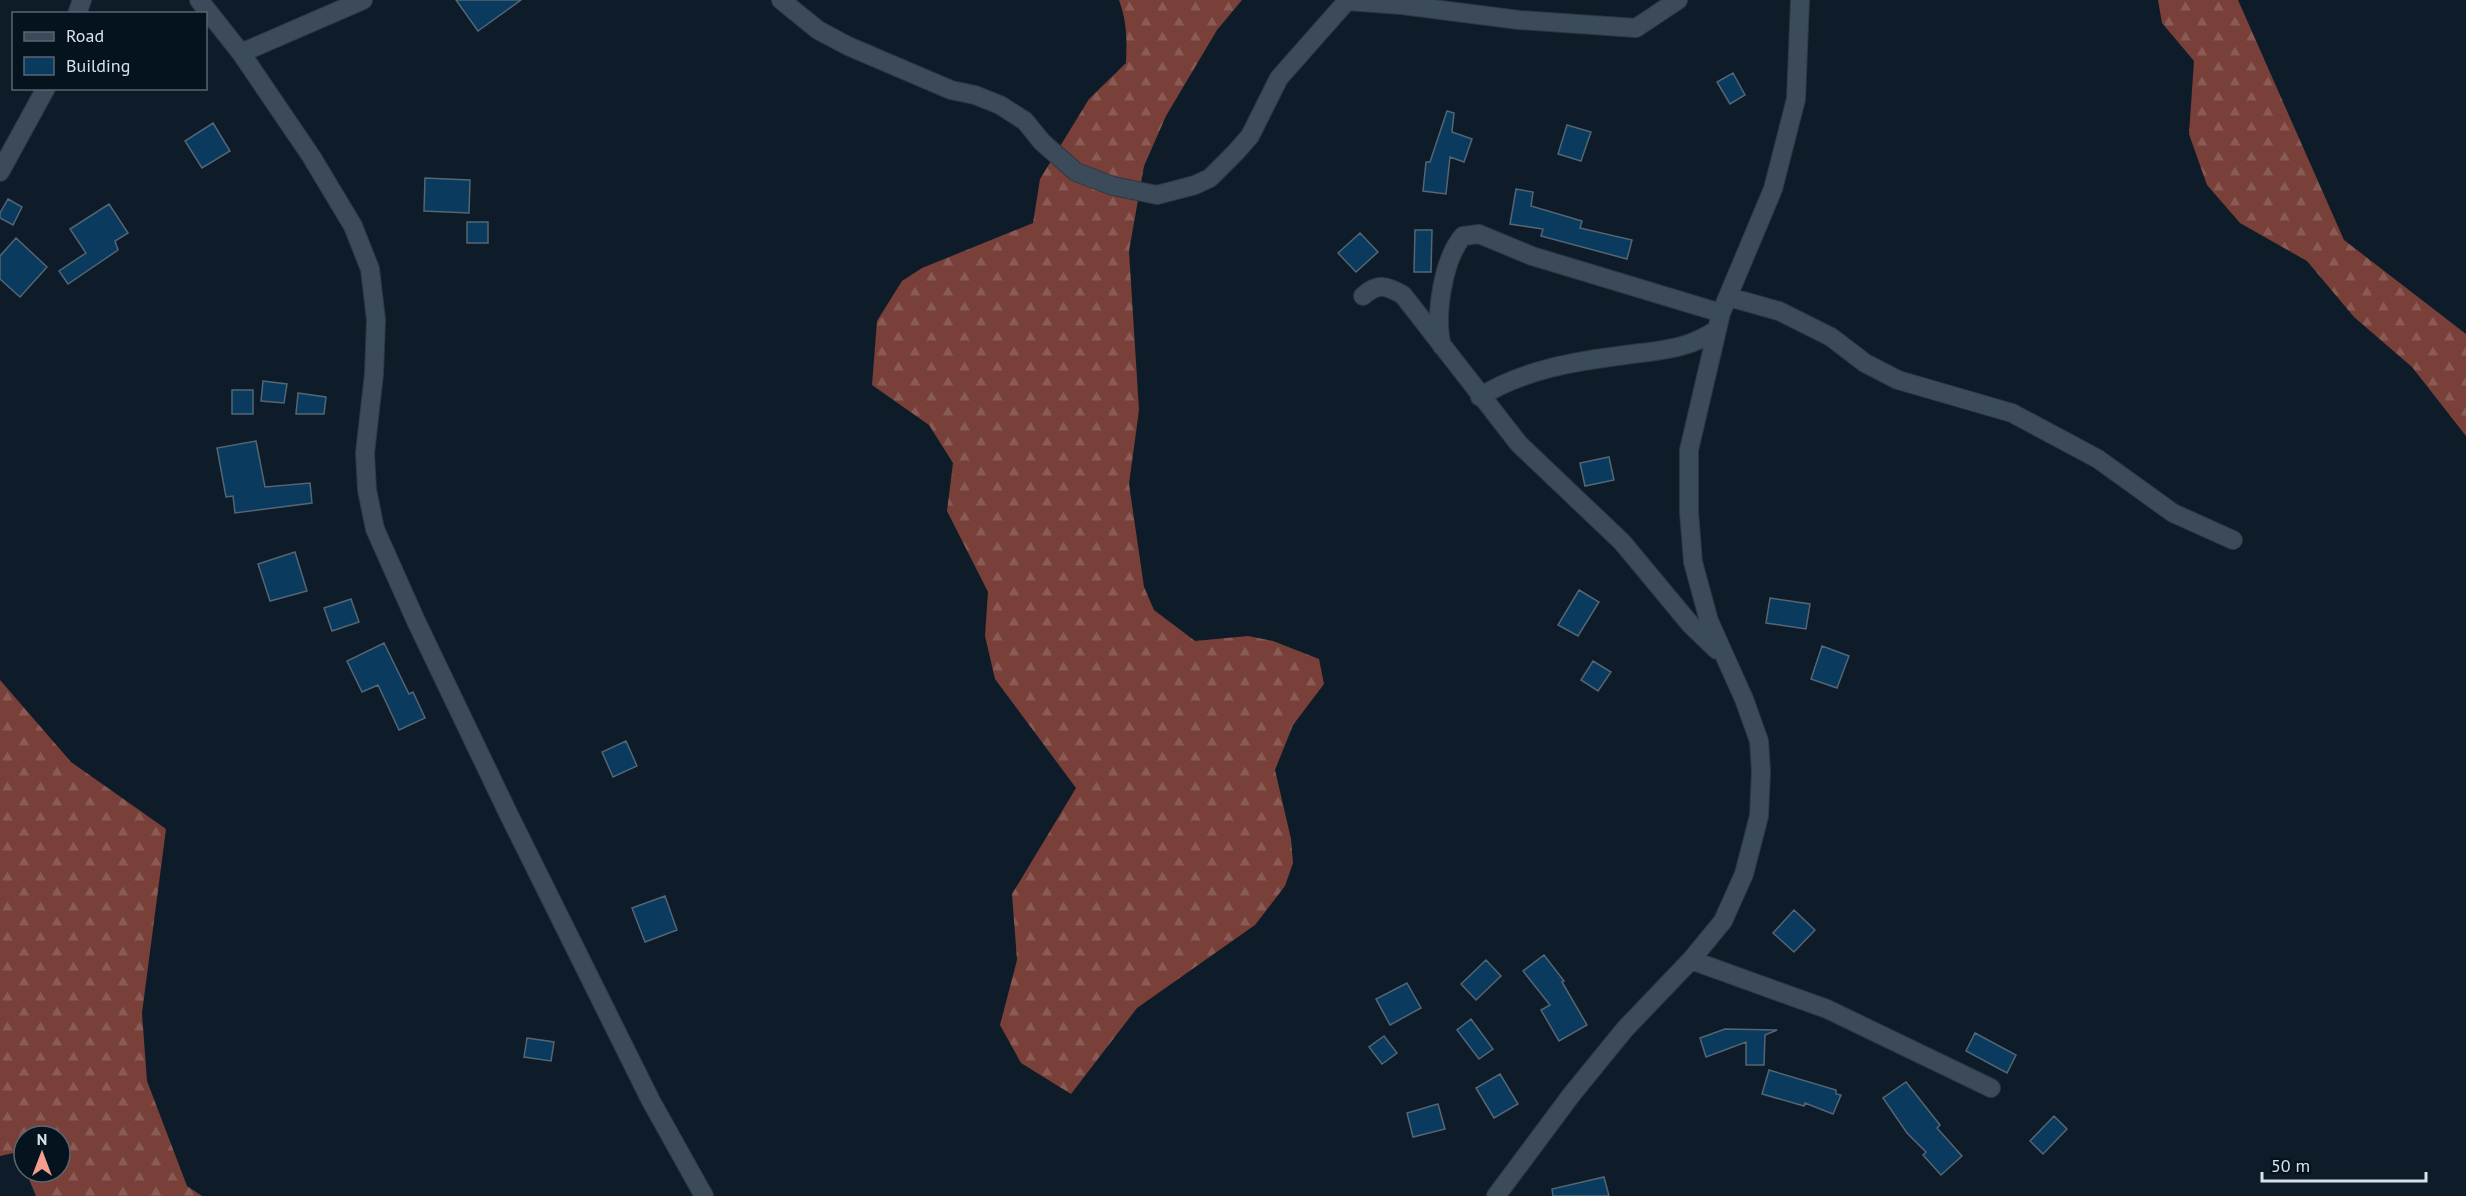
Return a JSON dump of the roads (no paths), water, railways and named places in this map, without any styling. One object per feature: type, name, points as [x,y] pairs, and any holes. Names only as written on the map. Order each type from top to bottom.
[{"type":"street","points":[[199,0],[242,53],[311,156],[353,226],[370,269],[376,320],[375,374],[365,453],[367,490],[375,529],[416,621],[509,815],[651,1101],[704,1196]]},
{"type":"street","points":[[242,53],[363,0]]},
{"type":"street","points":[[781,0],[818,30],[848,46],[951,90],[975,95],[1000,105],[1025,121],[1042,142],[1076,172],[1113,186],[1157,195],[1196,185],[1210,178],[1236,152],[1250,136],[1279,78],[1347,1],[1402,5],[1519,20],[1636,28],[1678,0]]},
{"type":"street","points":[[1496,1196],[1572,1094],[1632,1022],[1691,960],[1723,921],[1743,874],[1759,816],[1761,771],[1759,741],[1744,699],[1709,621],[1693,561],[1689,512],[1689,450],[1722,314],[1773,189],[1796,99],[1800,0]]},
{"type":"street","points":[[0,172],[45,90]]},
{"type":"street","points":[[1443,348],[1438,330],[1443,284],[1454,246],[1463,236],[1479,234],[1532,256],[1722,314],[1779,311],[1831,337],[1865,363],[1898,380],[2012,413],[2097,459],[2174,513],[2234,540]]},
{"type":"street","points":[[1363,296],[1373,287],[1387,287],[1403,295],[1480,397],[1519,444],[1622,542],[1691,625],[1723,656]]},
{"type":"street","points":[[1480,397],[1509,381],[1544,370],[1594,359],[1657,352],[1690,344],[1722,314]]},
{"type":"street","points":[[1691,960],[1827,1009],[1991,1088]]}]
